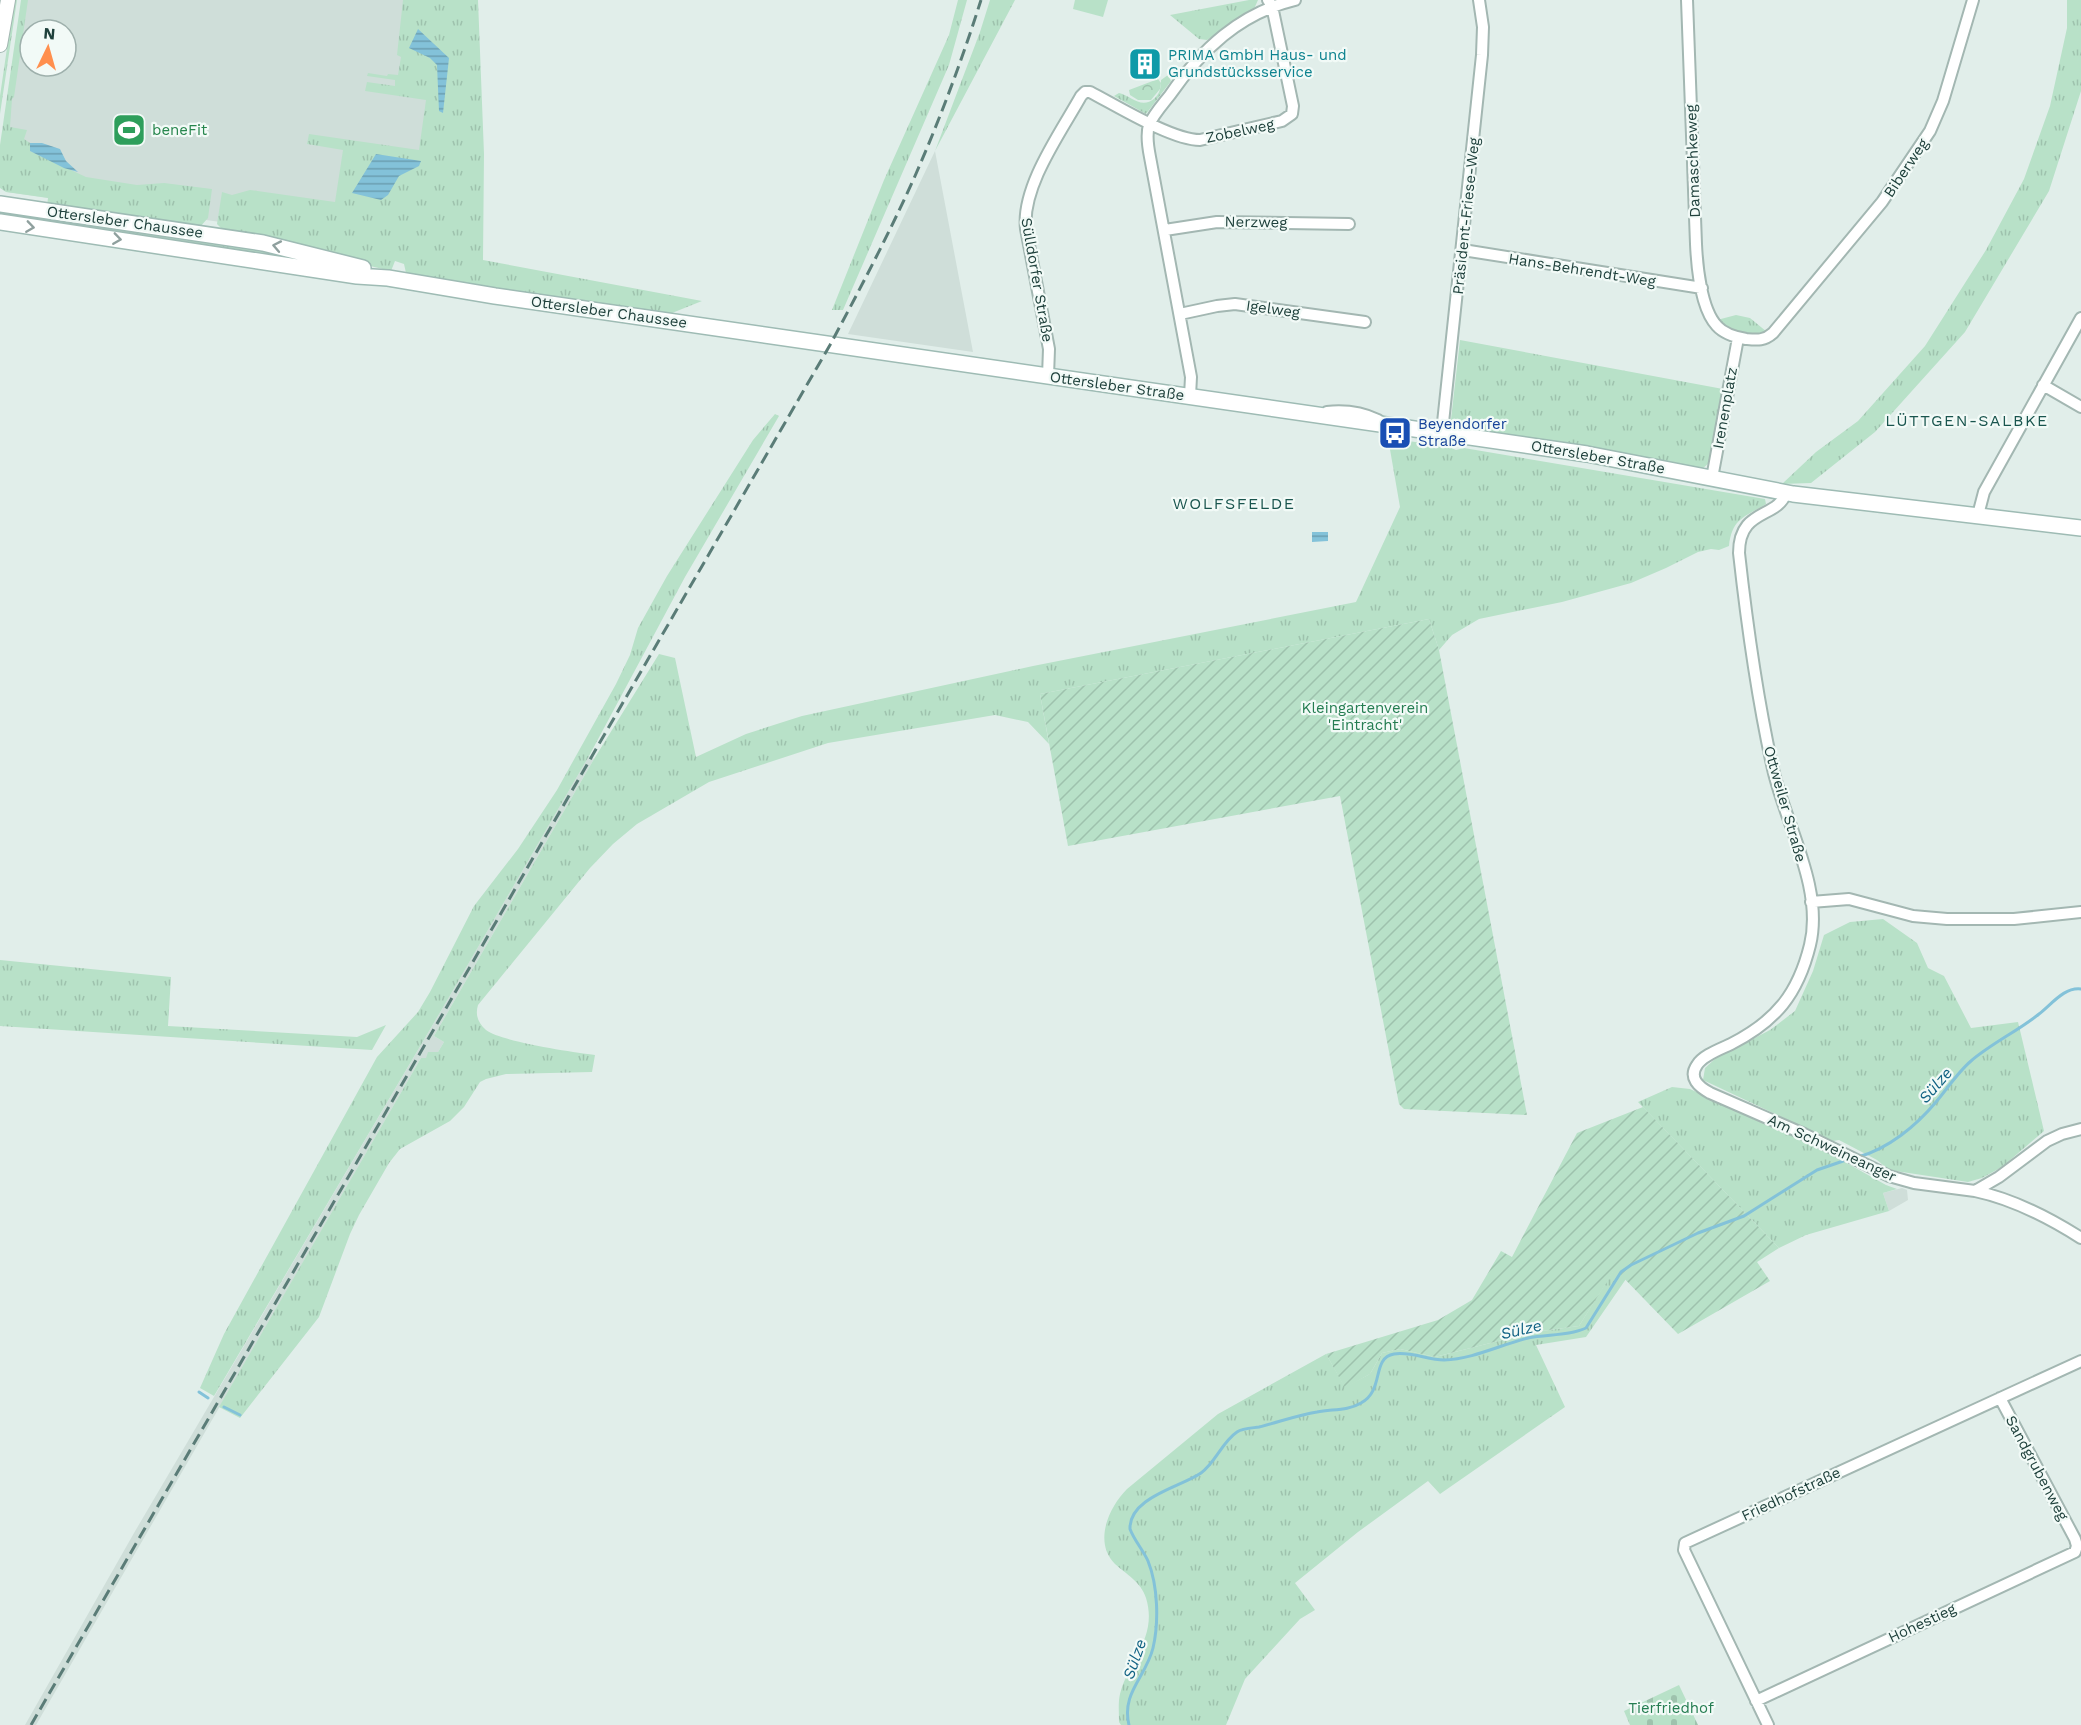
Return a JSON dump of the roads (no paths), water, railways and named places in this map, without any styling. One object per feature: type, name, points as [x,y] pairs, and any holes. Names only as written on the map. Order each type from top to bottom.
[{"type":"main road","name":"Ottersleber Chaussee","points":[[0,204],[263,243],[364,268],[388,278]]},
{"type":"main road","name":"Ottersleber Chaussee","points":[[0,222],[830,345]]},
{"type":"main road","name":"Ottersleber Straße","points":[[830,345],[1587,454],[1786,493],[2081,528]]},
{"type":"street","points":[[0,45],[8,0]]},
{"type":"street","points":[[1190,396],[1191,377],[1148,147],[1150,123],[1183,76],[1202,54],[1270,3],[1295,0]]},
{"type":"street","name":"Präsident-Friese-Weg","points":[[1442,432],[1482,55],[1483,27],[1479,0]]},
{"type":"street","name":"Damaschkeweg","points":[[1687,0],[1696,244],[1702,288],[1713,320],[1724,331],[1738,338]]},
{"type":"street","name":"Biberweg","points":[[1738,338],[1757,340],[1773,333],[1882,202],[1930,131],[1943,101],[1973,0]]},
{"type":"street","name":"Zobelweg","points":[[1150,123],[1184,138],[1200,140],[1273,125],[1289,117],[1293,106],[1270,3]]},
{"type":"street","name":"Sülldorfer Straße","points":[[1048,376],[1049,350],[1025,223],[1030,191],[1085,92],[1090,92],[1150,123]]},
{"type":"street","name":"Nerzweg","points":[[1164,230],[1216,222],[1349,224]]},
{"type":"street","name":"Hans-Behrendt-Weg","points":[[1463,250],[1702,288]]},
{"type":"street","name":"Igelweg","points":[[1180,314],[1235,304],[1365,322]]},
{"type":"street","points":[[1978,515],[1984,492],[2081,318]]},
{"type":"street","name":"Irenenplatz","points":[[1712,478],[1738,338]]},
{"type":"street","points":[[2043,385],[2081,407]]},
{"type":"street","points":[[1314,414],[1341,411],[1365,414],[1390,425]]},
{"type":"street","points":[[1342,418],[1361,427],[1377,430],[1410,428]]},
{"type":"street","name":"Ottweiler Straße","points":[[1696,1083],[1694,1069],[1702,1059],[1762,1026],[1789,998],[1801,973],[1810,945],[1813,924],[1811,902],[1805,870],[1781,798],[1768,746],[1756,680],[1739,553],[1741,535],[1745,526],[1779,502],[1786,493]]},
{"type":"street","points":[[1811,902],[1849,899],[1913,916],[1947,920],[2014,919],[2081,912]]},
{"type":"street","name":"Am Schweineanger","points":[[1696,1083],[1710,1093],[1834,1148],[1882,1174],[1901,1180],[1975,1191],[2005,1199],[2021,1205],[2081,1238]]},
{"type":"street","points":[[1975,1191],[1999,1177],[2047,1141],[2081,1129]]},
{"type":"street","name":"Friedhofstraße","points":[[1768,1725],[1684,1550],[1685,1543],[2081,1361]]},
{"type":"street","name":"Sandgrubenweg","points":[[2000,1398],[2075,1538]]},
{"type":"street","name":"Hohestieg","points":[[1756,1701],[2073,1553],[2077,1547],[2075,1538]]},
{"type":"water","points":[[418,29],[449,58],[443,113],[439,111],[437,65],[430,58],[409,48]]},
{"type":"water","points":[[30,143],[42,143],[60,149],[66,161],[78,172],[64,168],[30,151]]},
{"type":"water","points":[[376,154],[421,161],[419,166],[399,176],[388,195],[381,200],[352,193]]},
{"type":"water","points":[[1312,532],[1328,532],[1328,541],[1312,542]]},
{"type":"waterway","name":"Sülze","points":[[1858,1157],[1891,1142],[1910,1128],[1928,1111],[1971,1061],[2031,1020],[2064,993],[2081,989]]},
{"type":"waterway","name":"Sülze","points":[[1129,1725],[1128,1704],[1135,1685],[1150,1658],[1156,1627],[1156,1593],[1151,1571],[1130,1529],[1132,1518],[1147,1501],[1201,1473],[1227,1441],[1239,1431],[1361,1403],[1373,1390],[1383,1362],[1394,1354],[1400,1353],[1438,1360],[1455,1359],[1528,1338],[1565,1334],[1586,1328],[1621,1272],[1631,1265],[1698,1233],[1744,1216],[1817,1170],[1849,1159]]},
{"type":"waterway","points":[[199,1392],[208,1398]]},
{"type":"waterway","points":[[224,1407],[240,1415]]},
{"type":"railway","points":[[31,1725],[830,345],[885,240],[915,176],[950,89],[981,0]]},
{"type":"place","name":"PRIMA GmbH Haus- und Grundstücksservice","points":[[1145,64]]},
{"type":"place","name":"beneFit","points":[[129,130]]},
{"type":"place","name":"Beyendorfer Straße","points":[[1395,433]]},
{"type":"district","name":"LÜTTGEN-SALBKE","points":[[1967,420]]},
{"type":"district","name":"WOLFSFELDE","points":[[1234,503]]},
{"type":"park label","name":"Kleingartenverein 'Eintracht'","points":[[1365,716]]},
{"type":"park label","name":"Tierfriedhof","points":[[1671,1708]]}]
